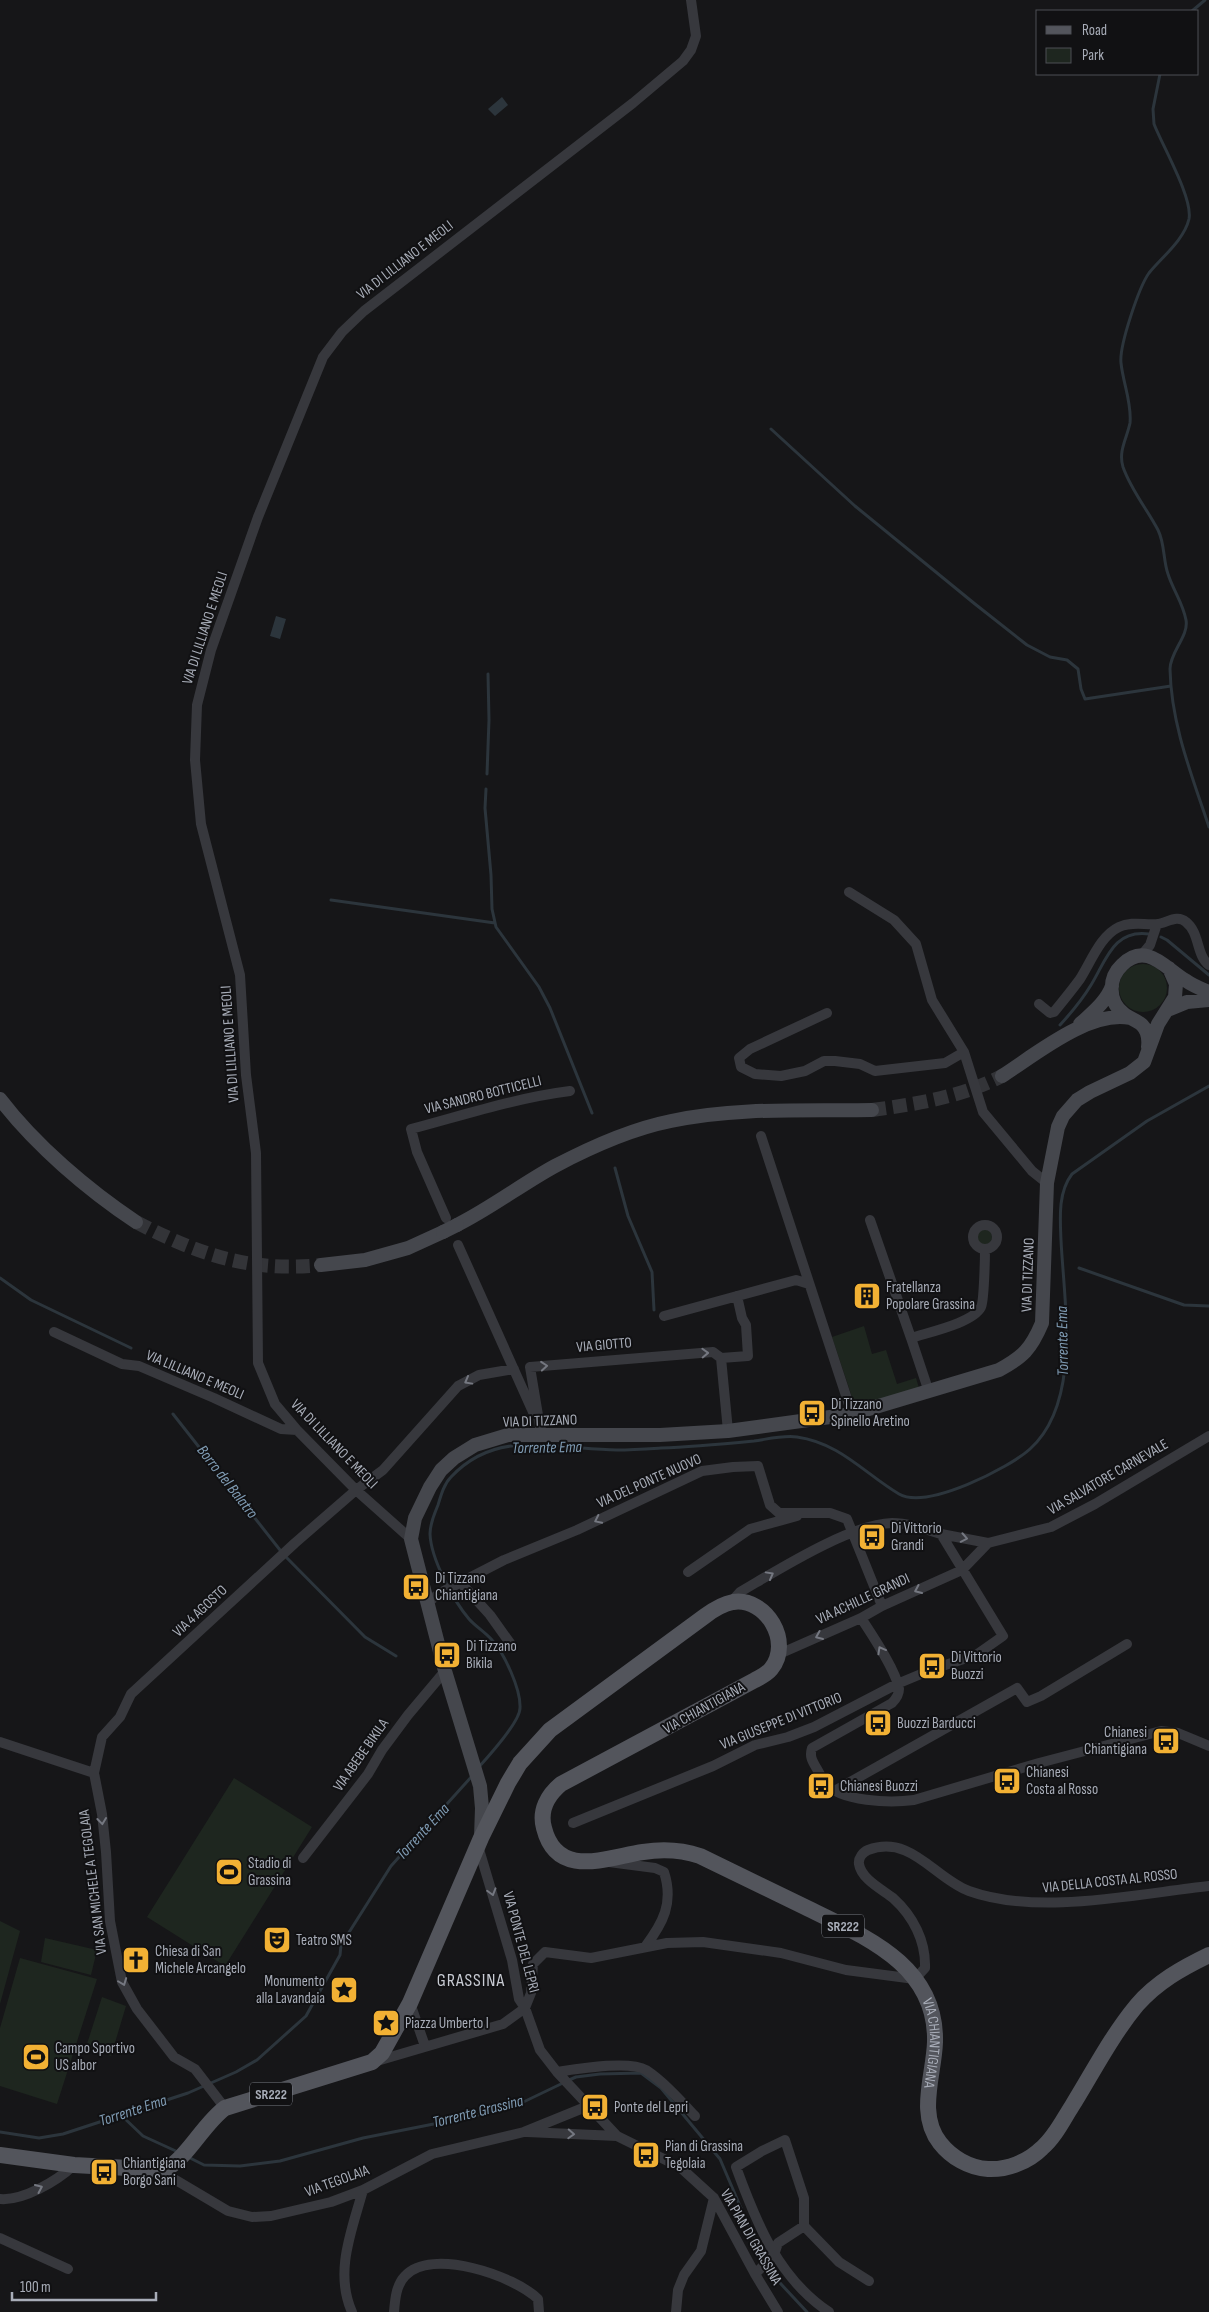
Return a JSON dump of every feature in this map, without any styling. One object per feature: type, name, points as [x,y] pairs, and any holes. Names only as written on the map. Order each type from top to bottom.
[{"type":"main road","points":[[372,2062],[382,2053],[410,2003],[479,1841],[508,1783],[520,1763],[541,1738],[693,1624],[731,1602],[747,1603],[766,1614],[776,1630],[777,1655]]},
{"type":"main road","name":"VIA CHIANTIGIANA","points":[[777,1655],[771,1668],[755,1680],[569,1780],[554,1790],[546,1802],[542,1816],[544,1830],[556,1849],[572,1860],[604,1861],[652,1851],[679,1852],[700,1856],[866,1938],[891,1954],[915,1979],[928,2000],[935,2027],[934,2058],[928,2106],[932,2130],[941,2144],[958,2158],[975,2167],[994,2169],[1026,2160],[1044,2147],[1060,2126],[1136,2006],[1146,1995],[1172,1974],[1209,1955]]},
{"type":"main road","name":"SR222","points":[[169,2167],[214,2116],[221,2103],[372,2062]]},
{"type":"main road","points":[[0,2155],[74,2165],[169,2167]]},
{"type":"street","name":"VIA DI LILLIANO E MEOLI","points":[[411,1539],[356,1490],[274,1404],[258,1363],[256,1153],[246,1075],[240,975],[201,824],[197,794],[195,760],[200,689],[258,517],[313,380],[330,348],[342,332],[364,311],[633,103],[683,61],[691,50],[696,36],[691,0]]},
{"type":"street","points":[[849,892],[894,920],[916,944],[932,1000],[964,1052],[984,1112],[1032,1172],[1047,1183]]},
{"type":"street","points":[[1039,1004],[1050,1013],[1054,1012],[1079,980],[1099,947],[1113,930],[1133,923],[1156,924],[1176,919],[1187,922],[1197,939],[1201,955],[1209,965]]},
{"type":"street","name":"VIA DI TIZZANO","points":[[1068,1034],[1110,992],[1113,978],[1120,967],[1129,960],[1147,952],[1153,939],[1156,924]]},
{"type":"street","name":"VIA DI TIZZANO","points":[[479,1841],[482,1808],[480,1786],[445,1671],[411,1539],[415,1518],[430,1487],[441,1470],[454,1458],[475,1445],[508,1435],[542,1431],[660,1435],[728,1431],[852,1414],[999,1370],[1020,1357],[1034,1343],[1042,1324],[1047,1183],[1053,1144],[1063,1116],[1077,1100],[1138,1068],[1144,1062],[1158,1024],[1167,1011],[1176,991],[1174,978],[1155,953],[1153,939]]},
{"type":"street","points":[[1141,956],[1164,964],[1184,980],[1209,992]]},
{"type":"street","points":[[1112,986],[1115,1003],[1123,1014],[1143,1026],[1146,1032],[1149,1039],[1146,1055]]},
{"type":"street","points":[[1002,1076],[1068,1034],[1099,1020],[1118,1016],[1147,1021],[1187,1002],[1209,1000]]},
{"type":"street","points":[[827,1013],[750,1049],[739,1058],[741,1067],[754,1074],[781,1076],[805,1071],[824,1061],[835,1061],[860,1064],[875,1071],[945,1063],[954,1060],[964,1052]]},
{"type":"street","name":"VIA SANDRO BOTTICELLI","points":[[449,1225],[417,1152],[411,1129],[487,1107],[542,1094],[570,1091]]},
{"type":"street","points":[[0,1099],[11,1113],[73,1173],[106,1202],[136,1222]]},
{"type":"street","points":[[321,1266],[364,1260],[408,1248],[554,1166],[640,1129],[671,1120],[716,1115],[872,1110]]},
{"type":"street","points":[[762,1136],[852,1414]]},
{"type":"street","points":[[870,1220],[929,1392]]},
{"type":"street","points":[[458,1245],[542,1431]]},
{"type":"street","points":[[911,1338],[956,1323],[976,1314],[982,1306],[985,1249]]},
{"type":"street","points":[[796,1280],[805,1270]]},
{"type":"street","points":[[664,1316],[796,1280],[810,1284]]},
{"type":"street","name":"VIA GIOTTO","points":[[542,1431],[530,1367],[714,1352],[721,1358],[748,1356],[746,1325],[742,1318],[737,1296]]},
{"type":"street","name":"VIA LILLIANO E MEOLI","points":[[54,1332],[122,1364],[138,1366],[214,1398],[281,1430],[297,1430]]},
{"type":"street","points":[[721,1358],[728,1431]]},
{"type":"street","points":[[356,1490],[383,1470],[458,1386],[479,1375],[514,1369]]},
{"type":"street","name":"VIA SALVATORE CARNEVALE","points":[[941,1534],[988,1543],[1051,1527],[1095,1504],[1209,1436]]},
{"type":"street","name":"VIA DEL PONTE NUOVO","points":[[427,1603],[440,1593],[504,1560],[577,1530],[702,1471],[758,1466],[770,1505],[774,1510],[779,1513],[830,1513],[847,1519],[851,1532]]},
{"type":"street","name":"VIA 4 AGOSTO","points":[[94,1773],[102,1737],[120,1717],[131,1694],[295,1543],[356,1490]]},
{"type":"street","points":[[688,1572],[750,1530],[810,1513]]},
{"type":"street","points":[[731,1602],[740,1592],[756,1583],[851,1532],[868,1526],[894,1523],[909,1524],[941,1534]]},
{"type":"street","points":[[851,1532],[882,1606]]},
{"type":"street","name":"VIA GIUSEPPE DI VITTORIO","points":[[574,1823],[713,1766],[755,1746],[788,1737],[814,1727],[897,1684],[933,1669],[976,1655],[1003,1636],[941,1534]]},
{"type":"street","points":[[962,1570],[988,1543]]},
{"type":"street","name":"VIA ACHILLE GRANDI","points":[[777,1655],[962,1570]]},
{"type":"street","points":[[459,1584],[490,1615],[510,1643]]},
{"type":"street","points":[[861,1618],[883,1654],[897,1684],[899,1690],[898,1697],[892,1703],[812,1748],[810,1753],[826,1784],[836,1790],[862,1799],[893,1803],[914,1800],[1039,1763],[1161,1732],[1178,1733],[1209,1746]]},
{"type":"street","points":[[836,1790],[1017,1688],[1027,1702],[1041,1696],[1127,1644]]},
{"type":"street","name":"VIA ABEBE BIKILA","points":[[303,1858],[368,1774],[382,1750],[445,1671]]},
{"type":"street","points":[[0,1742],[94,1773]]},
{"type":"street","name":"VIA SAN MICHELE A TEGOLAIA","points":[[94,1773],[102,1814],[110,1921],[122,1982],[137,2010],[174,2057],[187,2064],[198,2074],[221,2103]]},
{"type":"street","name":"VIA PONTE DEL LEPRI","points":[[479,1841],[512,1960],[519,1999],[525,2008],[540,2050],[560,2075],[617,2136]]},
{"type":"street","name":"VIA DELLA COSTA AL ROSSO","points":[[915,1979],[925,1968],[920,1935],[909,1914],[864,1875],[859,1866],[859,1859],[862,1853],[868,1850],[883,1847],[900,1848],[915,1853],[946,1880],[970,1891],[1024,1904],[1068,1902],[1209,1886]]},
{"type":"street","points":[[604,1861],[628,1866],[655,1868],[664,1872],[668,1885],[668,1908],[657,1931],[645,1947]]},
{"type":"street","points":[[372,2062],[503,2024],[525,2008],[531,1993],[533,1964],[545,1952],[591,1958],[682,1941],[703,1942],[781,1953],[846,1970],[915,1979]]},
{"type":"street","points":[[410,2003],[425,2046]]},
{"type":"street","points":[[560,2075],[609,2065],[644,2069],[695,2116]]},
{"type":"street","name":"VIA TEGOLAIA","points":[[169,2167],[169,2176],[228,2211],[252,2217],[271,2216],[331,2202],[363,2190],[432,2154],[524,2132],[588,2106]]},
{"type":"street","name":"VIA TEGOLAIA","points":[[524,2132],[617,2136]]},
{"type":"street","name":"VIA PIAN DI GRASSINA","points":[[617,2136],[680,2167],[714,2198],[778,2312]]},
{"type":"street","points":[[829,2312],[817,2304],[772,2257],[736,2166],[785,2140],[804,2198],[804,2226],[839,2262],[869,2281]]},
{"type":"street","points":[[0,2199],[8,2200],[37,2189],[60,2178],[74,2165]]},
{"type":"street","points":[[352,2312],[344,2289],[343,2271],[363,2190]]},
{"type":"street","points":[[676,2312],[678,2290],[684,2275],[701,2251],[714,2198]]},
{"type":"street","points":[[757,2272],[772,2257],[778,2243],[804,2226]]},
{"type":"street","points":[[0,2238],[68,2269]]},
{"type":"street","points":[[394,2312],[397,2291],[402,2278],[418,2267],[442,2262],[456,2264],[514,2281],[538,2299],[539,2312]]},
{"type":"green space","points":[[1143,964],[1152,966],[1160,971],[1165,979],[1167,988],[1165,997],[1160,1005],[1152,1010],[1143,1012],[1134,1010],[1126,1005],[1121,997],[1119,988],[1121,979],[1126,971],[1134,966]]},
{"type":"green space","points":[[981,1229],[987,1229],[992,1234],[990,1243],[981,1245],[976,1240],[976,1234]]},
{"type":"green space","points":[[864,1326],[872,1354],[886,1350],[897,1384],[916,1378],[919,1388],[862,1407],[860,1401],[854,1403],[832,1337]]},
{"type":"green space","name":"Stadio di Grassina","points":[[234,1778],[312,1827],[225,1966],[147,1917]]},
{"type":"green space","points":[[0,1921],[20,1931],[0,2004]]},
{"type":"green space","points":[[45,1938],[97,1950],[91,1975],[41,1962]]},
{"type":"green space","name":"Campo Sportivo US albor","points":[[20,1958],[97,1979],[57,2104],[0,2086],[0,2028]]},
{"type":"green space","points":[[102,1997],[126,2006],[111,2056],[86,2047]]},
{"type":"shaded area","points":[[502,97],[508,105],[495,116],[488,109]]},
{"type":"shaded area","points":[[276,616],[286,619],[280,639],[270,636]]},
{"type":"waterway","points":[[1193,10],[1205,0]]},
{"type":"waterway","points":[[1160,75],[1153,109],[1154,124],[1182,185],[1189,210],[1189,219],[1178,241],[1145,280],[1126,331],[1121,363],[1129,400],[1130,423],[1122,450],[1122,461],[1130,484],[1158,530],[1168,574],[1185,614],[1185,632],[1171,663],[1171,689],[1178,730],[1209,827]]},
{"type":"waterway","points":[[771,429],[855,506],[1027,645],[1050,657],[1067,660],[1078,669],[1081,689],[1085,699],[1171,686]]},
{"type":"waterway","points":[[487,774],[488,674]]},
{"type":"waterway","points":[[486,789],[485,808],[492,909],[496,927],[539,987],[550,1008],[592,1113]]},
{"type":"waterway","points":[[331,900],[495,923]]},
{"type":"waterway","points":[[1060,1025],[1084,996],[1112,949],[1127,936],[1149,934]]},
{"type":"waterway","points":[[1161,937],[1209,975]]},
{"type":"waterway","name":"Torrente Ema","points":[[478,1768],[503,1739],[515,1721],[519,1714],[520,1700],[515,1682],[502,1653],[492,1640],[471,1622],[463,1611],[444,1579],[434,1555],[430,1534],[431,1523],[445,1486],[457,1471],[486,1453],[511,1446],[537,1445],[628,1450],[797,1437],[812,1440],[839,1452],[899,1494],[912,1497],[947,1492],[987,1476],[1030,1449],[1046,1429],[1057,1405],[1063,1379],[1066,1350],[1060,1214],[1062,1197],[1067,1181],[1072,1174],[1147,1121],[1209,1086]]},
{"type":"waterway","points":[[615,1168],[628,1216],[652,1272],[654,1310]]},
{"type":"waterway","points":[[1079,1268],[1184,1305],[1209,1306]]},
{"type":"waterway","name":"Borro del Balatro","points":[[0,1278],[31,1300],[131,1348]]},
{"type":"waterway","name":"Borro del Balatro","points":[[173,1414],[280,1550]]},
{"type":"waterway","name":"Borro del Balatro","points":[[286,1557],[365,1637],[396,1656]]},
{"type":"waterway","name":"Torrente Ema","points":[[0,2132],[39,2138],[63,2134],[188,2093],[236,2072],[257,2060],[306,2016],[340,1955],[341,1945],[391,1866],[473,1775]]},
{"type":"waterway","name":"Torrente Grassina","points":[[569,2080],[576,2077],[600,2074],[641,2073],[661,2088],[720,2159],[767,2269],[807,2312]]},
{"type":"waterway","name":"Torrente Grassina","points":[[188,2157],[204,2165],[240,2166],[280,2161],[363,2138],[515,2106],[563,2083]]},
{"type":"waterway","name":"Torrente Grassina","points":[[122,2116],[143,2136],[178,2152]]},
{"type":"tunnel","points":[[872,1110],[922,1102],[955,1094],[1002,1076]]},
{"type":"tunnel","points":[[136,1222],[182,1244],[225,1258],[271,1266],[321,1265]]},
{"type":"place","name":"Fratellanza Popolare Grassina","points":[[867,1296]]},
{"type":"place","name":"Di Tizzano Spinello Aretino","points":[[812,1413]]},
{"type":"place","name":"Di Vittorio Grandi","points":[[872,1537]]},
{"type":"place","name":"Di Tizzano Chiantigiana","points":[[416,1587]]},
{"type":"place","name":"Di Tizzano Bikila","points":[[447,1655]]},
{"type":"place","name":"Di Vittorio Buozzi","points":[[932,1666]]},
{"type":"place","name":"Buozzi Barducci","points":[[878,1723]]},
{"type":"place","name":"Chianesi Chiantigiana","points":[[1166,1741]]},
{"type":"place","name":"Chianesi Costa al Rosso","points":[[1007,1781]]},
{"type":"place","name":"Chianesi Buozzi","points":[[821,1786]]},
{"type":"place","name":"Stadio di Grassina","points":[[229,1872]]},
{"type":"place","name":"Teatro SMS","points":[[277,1940]]},
{"type":"place","name":"Chiesa di San Michele Arcangelo","points":[[136,1960]]},
{"type":"place","name":"Monumento alla Lavandaia","points":[[344,1990]]},
{"type":"place","name":"Piazza Umberto I","points":[[386,2023]]},
{"type":"place","name":"Campo Sportivo US albor","points":[[36,2057]]},
{"type":"place","name":"Ponte del Lepri","points":[[595,2107]]},
{"type":"place","name":"Pian di Grassina Tegolaia","points":[[646,2155]]},
{"type":"place","name":"Chiantigiana Borgo Sani","points":[[104,2172]]},
{"type":"district","name":"GRASSINA","points":[[471,1980]]}]
